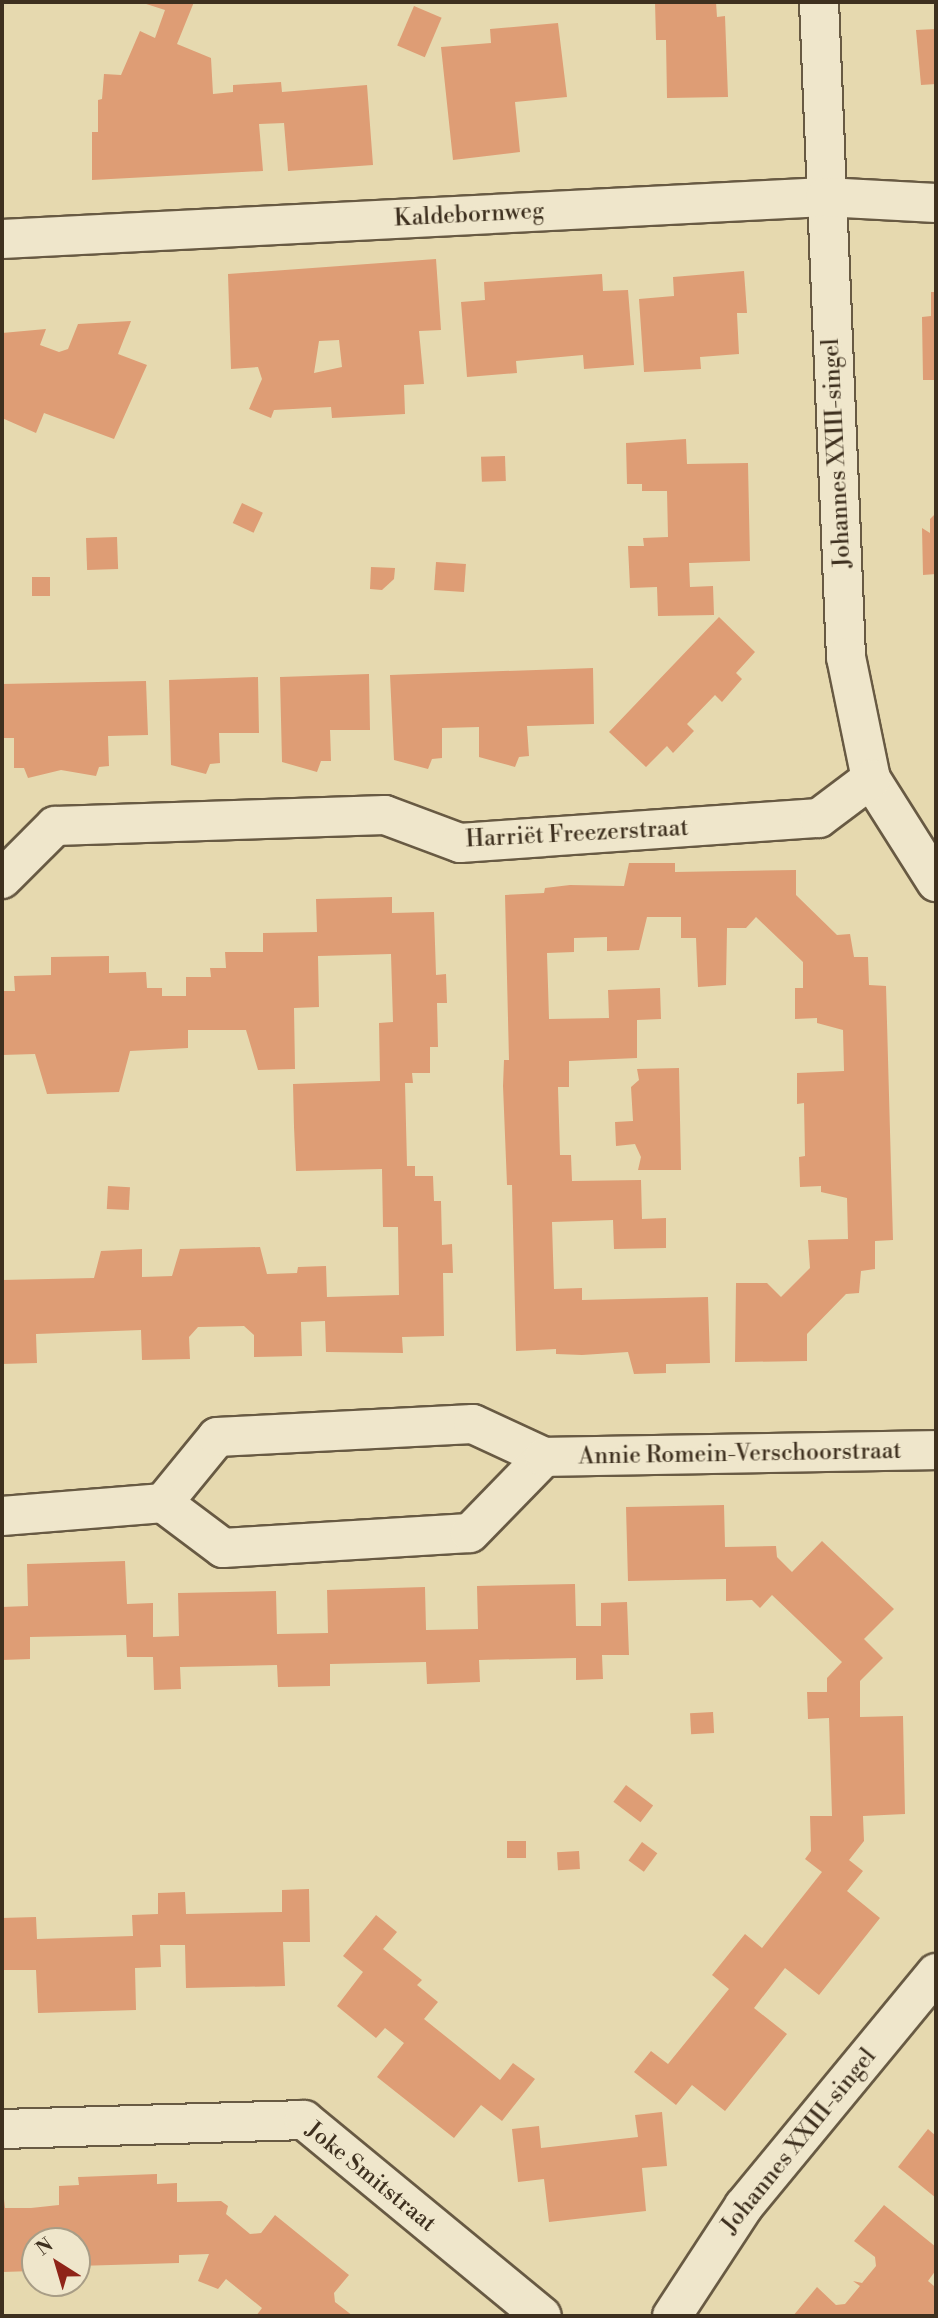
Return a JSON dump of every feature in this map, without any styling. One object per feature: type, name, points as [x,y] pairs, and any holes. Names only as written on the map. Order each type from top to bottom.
[{"type":"street","name":"Johannes XXIII-singel","points":[[819,2],[846,657],[871,779],[936,882]]},
{"type":"street","name":"Kaldebornweg","points":[[2,239],[825,197],[936,202]]},
{"type":"street","name":"Harriët Freezerstraat","points":[[2,879],[55,826],[385,815],[460,843],[819,818],[871,779]]},
{"type":"street","name":"Annie Romein-Verschoorstraat","points":[[163,1503],[217,1437],[473,1424],[544,1457],[936,1450]]},
{"type":"street","points":[[2,1516],[163,1503],[223,1548],[470,1533],[544,1457]]},
{"type":"street","name":"Johannes XXIII-singel","points":[[672,2316],[744,2206],[936,1973]]},
{"type":"street","name":"Joke Smitstraat","points":[[2,2129],[304,2120],[542,2316]]},
{"type":"building","points":[[140,2],[194,2],[177,44],[211,58],[213,94],[233,92],[233,85],[281,82],[282,92],[367,85],[373,165],[288,171],[284,123],[259,124],[263,171],[92,180],[92,132],[98,132],[98,100],[102,99],[104,74],[121,75],[140,31],[155,38],[165,10]]},
{"type":"building","points":[[655,2],[716,2],[717,17],[725,16],[728,97],[667,98],[666,40],[656,40]]},
{"type":"building","points":[[414,6],[442,18],[425,57],[397,46]]},
{"type":"building","points":[[558,23],[567,97],[515,102],[520,152],[453,160],[441,47],[491,43],[490,29]]},
{"type":"building","points":[[936,29],[936,84],[921,85],[916,30]]},
{"type":"building","points":[[436,259],[441,330],[419,331],[424,384],[404,385],[405,414],[332,418],[331,407],[274,410],[271,418],[249,409],[262,379],[258,367],[231,369],[228,274]],"holes":[[[339,340],[342,367],[314,373],[319,341]]]},
{"type":"building","points":[[744,271],[747,313],[737,313],[739,354],[700,357],[701,369],[644,372],[639,299],[674,296],[673,277]]},
{"type":"building","points":[[602,274],[603,291],[628,290],[634,365],[584,369],[583,355],[516,361],[517,373],[467,377],[461,302],[485,300],[484,282]]},
{"type":"building","points":[[931,292],[936,292],[936,380],[923,380],[922,317],[931,316]]},
{"type":"building","points":[[131,321],[118,354],[147,365],[114,439],[44,413],[36,433],[2,418],[2,333],[46,329],[40,345],[59,352],[68,349],[78,324]]},
{"type":"building","points":[[686,439],[687,464],[748,463],[750,561],[689,563],[690,587],[713,586],[714,615],[658,616],[657,587],[630,588],[628,546],[644,546],[643,538],[668,537],[667,491],[642,491],[642,484],[627,484],[626,443]]},
{"type":"building","points":[[505,456],[506,481],[482,482],[481,457]]},
{"type":"building","points":[[242,503],[263,513],[254,533],[233,523]]},
{"type":"building","points":[[936,513],[936,574],[923,575],[922,528],[930,533],[930,519]]},
{"type":"building","points":[[117,537],[118,569],[87,570],[86,538]]},
{"type":"building","points":[[436,562],[466,564],[464,592],[434,590]]},
{"type":"building","points":[[371,567],[395,568],[394,579],[382,590],[370,589]]},
{"type":"building","points":[[32,577],[50,577],[50,596],[32,596]]},
{"type":"building","points":[[719,617],[755,652],[736,673],[742,679],[722,702],[715,695],[687,724],[694,731],[673,753],[667,746],[646,767],[609,732]]},
{"type":"building","points":[[593,668],[594,724],[527,726],[529,756],[519,757],[515,767],[479,757],[479,727],[442,728],[442,758],[432,759],[428,769],[394,760],[390,675]]},
{"type":"building","points":[[369,674],[370,730],[330,730],[331,761],[321,761],[317,772],[282,762],[280,677]]},
{"type":"building","points":[[258,677],[259,733],[219,733],[220,763],[210,764],[206,774],[171,765],[169,680]]},
{"type":"building","points":[[146,681],[148,735],[108,736],[109,766],[99,767],[96,776],[61,770],[28,778],[24,768],[14,768],[14,738],[2,738],[2,684]]},
{"type":"building","points":[[629,863],[675,863],[675,872],[796,870],[796,895],[837,935],[850,934],[854,957],[868,957],[869,985],[886,986],[893,1240],[875,1241],[875,1269],[861,1271],[859,1293],[846,1294],[807,1334],[807,1361],[735,1362],[736,1283],[767,1283],[781,1297],[810,1268],[808,1240],[848,1239],[847,1198],[821,1192],[821,1186],[800,1187],[799,1157],[805,1156],[804,1103],[797,1104],[797,1073],[844,1071],[843,1030],[817,1023],[817,1018],[795,1019],[795,988],[803,988],[803,962],[756,917],[746,928],[727,928],[726,985],[698,987],[696,938],[681,938],[681,917],[647,917],[639,950],[607,951],[607,937],[574,938],[574,952],[547,953],[549,1019],[609,1018],[608,990],[660,988],[661,1019],[637,1020],[637,1058],[569,1061],[569,1087],[558,1087],[560,1155],[571,1155],[572,1181],[641,1180],[642,1219],[666,1218],[666,1248],[614,1249],[613,1220],[552,1222],[554,1289],[582,1288],[582,1300],[708,1297],[710,1363],[666,1364],[666,1373],[634,1374],[628,1352],[582,1355],[556,1354],[556,1349],[516,1351],[512,1185],[507,1185],[503,1086],[504,1060],[509,1060],[505,895],[544,893],[545,888],[570,885],[624,886]]},
{"type":"building","points":[[392,897],[392,913],[434,912],[436,975],[446,974],[447,1003],[437,1003],[438,1047],[430,1047],[430,1073],[412,1073],[413,1083],[405,1083],[407,1166],[415,1166],[415,1176],[433,1176],[434,1201],[441,1201],[442,1245],[452,1244],[453,1273],[443,1273],[444,1336],[402,1337],[403,1353],[326,1352],[325,1321],[301,1322],[302,1356],[254,1357],[254,1335],[244,1326],[198,1327],[189,1337],[190,1359],[142,1360],[141,1330],[36,1334],[37,1363],[2,1364],[2,1280],[94,1278],[101,1251],[142,1249],[142,1277],[172,1276],[180,1249],[260,1247],[267,1274],[297,1273],[298,1267],[326,1266],[327,1297],[399,1295],[398,1227],[383,1227],[382,1169],[296,1171],[294,1127],[293,1084],[380,1081],[379,1023],[393,1022],[391,954],[318,956],[319,1007],[294,1008],[295,1069],[258,1070],[246,1030],[188,1030],[188,1048],[130,1051],[119,1092],[47,1094],[35,1054],[2,1055],[2,991],[15,991],[14,976],[51,975],[51,957],[109,956],[109,973],[146,972],[147,988],[162,988],[162,996],[186,996],[186,977],[211,977],[210,968],[226,968],[225,952],[263,952],[263,933],[317,932],[316,899]]},
{"type":"building","points":[[679,1068],[681,1170],[638,1170],[641,1157],[635,1144],[616,1146],[615,1122],[633,1121],[631,1087],[639,1080],[637,1069]]},
{"type":"building","points":[[108,1186],[130,1187],[129,1210],[107,1209]]},
{"type":"building","points":[[724,1505],[725,1547],[776,1546],[777,1557],[792,1572],[822,1541],[894,1609],[864,1639],[883,1658],[860,1681],[860,1717],[903,1716],[905,1814],[863,1816],[864,1841],[849,1860],[863,1871],[847,1891],[880,1918],[819,1995],[785,1968],[754,2008],[787,2034],[725,2111],[692,2085],[676,2105],[634,2072],[651,2051],[668,2064],[729,1989],[712,1975],[728,1955],[745,1934],[762,1948],[822,1872],[805,1859],[811,1851],[810,1816],[832,1816],[829,1718],[808,1719],[807,1692],[827,1692],[827,1678],[842,1662],[772,1595],[760,1608],[752,1600],[726,1601],[726,1579],[628,1581],[626,1507]]},
{"type":"building","points":[[125,1561],[127,1604],[153,1603],[153,1637],[179,1636],[178,1593],[276,1591],[277,1634],[328,1633],[327,1590],[425,1587],[426,1630],[478,1629],[477,1586],[575,1584],[576,1626],[601,1626],[601,1603],[627,1602],[629,1655],[602,1655],[603,1679],[576,1680],[576,1658],[479,1660],[480,1682],[427,1684],[426,1662],[330,1664],[330,1686],[278,1687],[277,1665],[180,1667],[181,1689],[154,1690],[153,1657],[127,1657],[126,1635],[30,1637],[30,1659],[2,1660],[2,1607],[28,1606],[27,1564]]},
{"type":"building","points":[[713,1712],[714,1733],[691,1734],[690,1713]]},
{"type":"building","points":[[626,1785],[653,1805],[641,1822],[613,1802]]},
{"type":"building","points":[[507,1841],[526,1841],[526,1858],[507,1858]]},
{"type":"building","points":[[642,1842],[657,1853],[644,1872],[628,1861]]},
{"type":"building","points":[[579,1851],[580,1869],[558,1870],[557,1852]]},
{"type":"building","points":[[309,1889],[310,1942],[283,1942],[285,1986],[186,1988],[185,1945],[160,1945],[161,1967],[135,1968],[136,2010],[38,2013],[36,1970],[2,1970],[2,1918],[36,1917],[37,1939],[133,1936],[132,1915],[158,1914],[158,1893],[185,1892],[186,1914],[282,1912],[282,1890]]},
{"type":"building","points":[[376,1915],[397,1932],[383,1949],[422,1980],[417,1985],[438,2002],[424,2019],[500,2080],[513,2063],[535,2079],[502,2121],[481,2105],[454,2138],[377,2077],[404,2043],[385,2028],[376,2038],[337,2006],[363,1972],[343,1956]]},
{"type":"building","points":[[662,2112],[667,2166],[642,2168],[646,2211],[549,2222],[544,2179],[518,2182],[512,2129],[539,2126],[541,2148],[638,2137],[635,2115]]},
{"type":"building","points":[[928,2129],[936,2136],[936,2198],[898,2167]]},
{"type":"building","points":[[157,2174],[157,2184],[177,2183],[177,2202],[221,2201],[228,2206],[226,2214],[250,2234],[261,2233],[275,2215],[349,2275],[334,2293],[335,2302],[353,2316],[256,2316],[262,2308],[226,2279],[218,2289],[198,2281],[209,2254],[179,2255],[179,2263],[91,2266],[91,2227],[21,2227],[21,2271],[3,2272],[2,2181],[5,2208],[31,2208],[59,2205],[59,2186],[79,2185],[78,2177]]},
{"type":"building","points":[[884,2205],[936,2247],[936,2270],[928,2281],[934,2286],[936,2314],[793,2316],[817,2287],[836,2305],[845,2304],[860,2286],[853,2281],[862,2283],[876,2266],[875,2257],[854,2241]]}]
